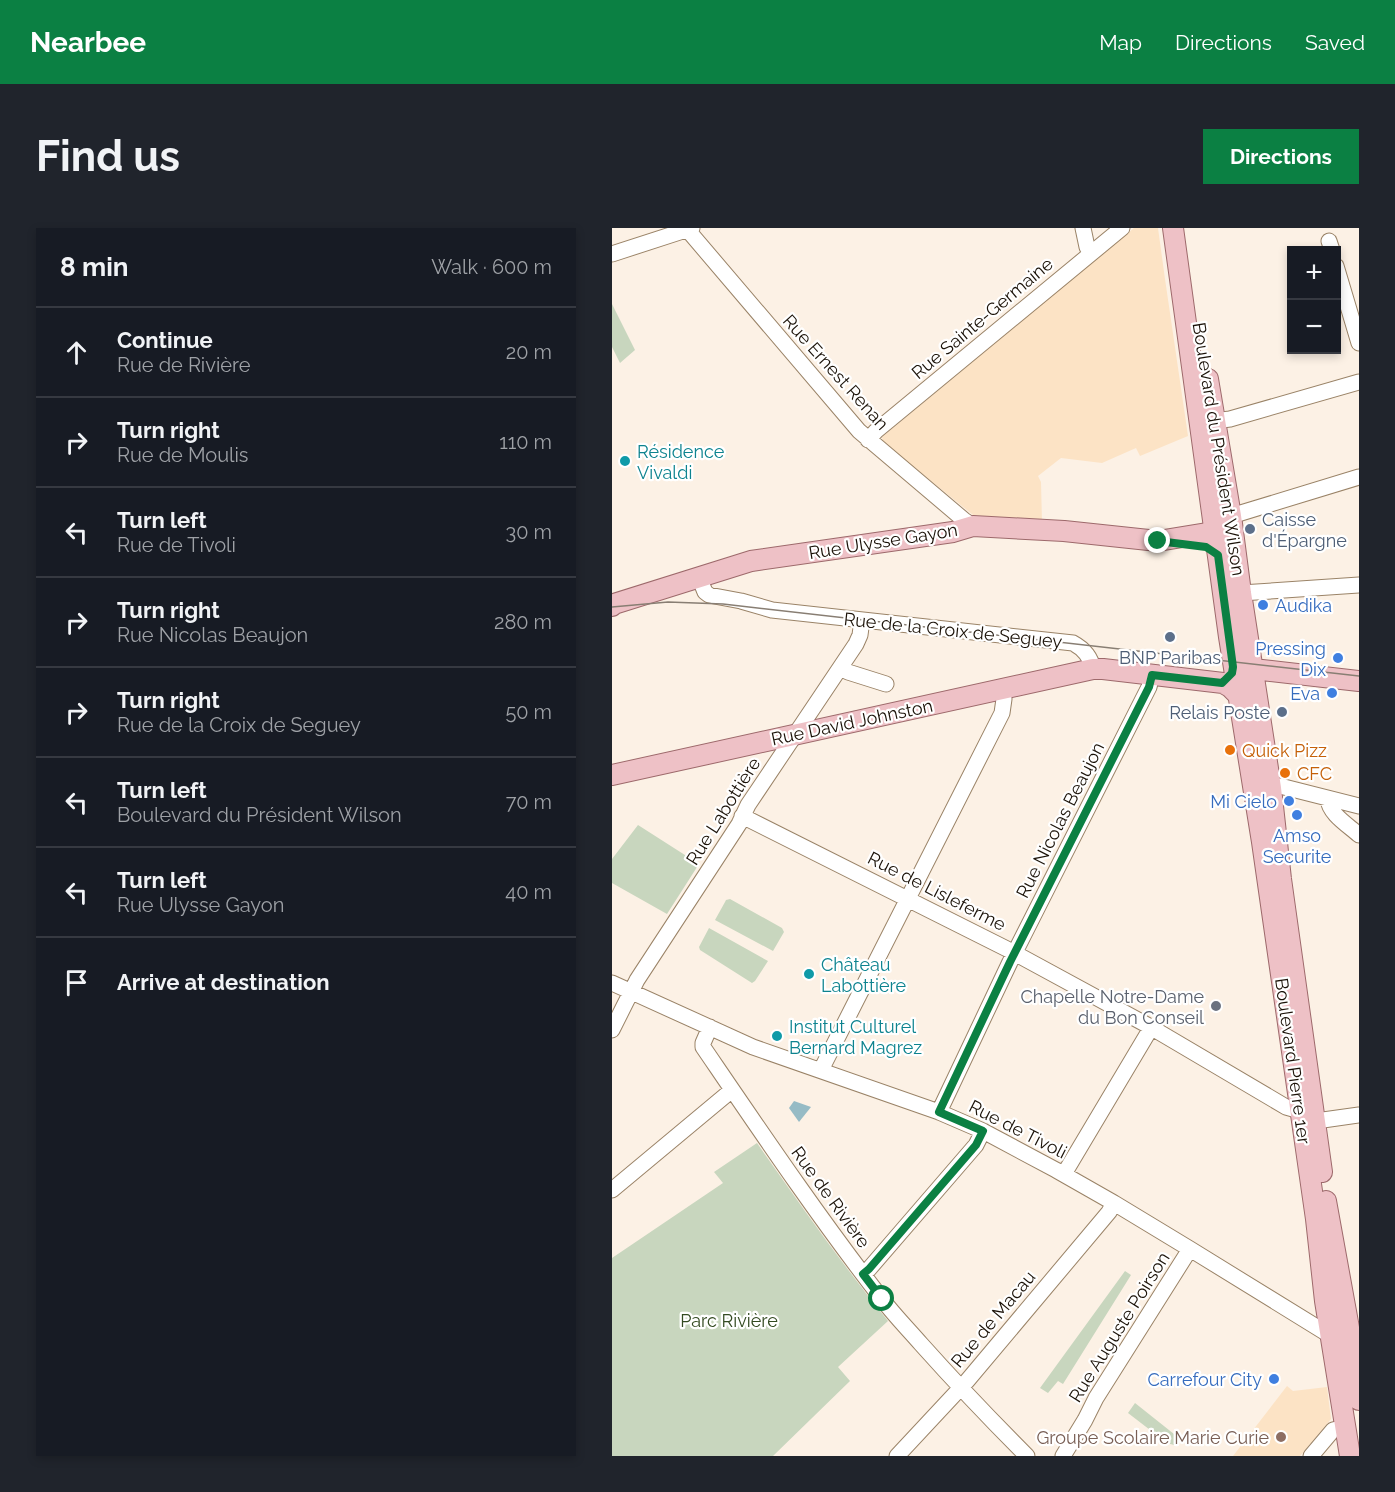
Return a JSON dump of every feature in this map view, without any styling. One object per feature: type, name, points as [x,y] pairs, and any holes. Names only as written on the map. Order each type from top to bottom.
[{"type":"main road","name":"Boulevard du Président Wilson","points":[[1173,228],[1218,555],[1228,675]]},
{"type":"main road","name":"Boulevard du Président Wilson","points":[[1185,228],[1253,669]]},
{"type":"main road","points":[[1214,529],[1231,516]]},
{"type":"main road","name":"Rue Ulysse Gayon","points":[[613,603],[751,561],[953,532],[973,526],[1064,531],[1158,541],[1206,547],[1218,555]]},
{"type":"main road","name":"Rue Ulysse Gayon","points":[[1158,541],[1207,533],[1214,529]]},
{"type":"main road","points":[[1218,555],[1230,582],[1240,640],[1253,669],[1359,681]]},
{"type":"main road","points":[[1093,669],[1152,675],[1228,675],[1230,687],[1248,708],[1266,761]]},
{"type":"main road","name":"Rue David Johnston","points":[[612,775],[1093,669]]},
{"type":"main road","name":"Boulevard Pierre 1er","points":[[1253,669],[1326,1201],[1356,1352],[1359,1400]]},
{"type":"main road","name":"Boulevard Pierre 1er","points":[[1238,695],[1257,804],[1316,1219],[1325,1301],[1350,1456]]},
{"type":"street","points":[[612,254],[689,228]]},
{"type":"street","name":"Rue Ernest Renan","points":[[689,228],[868,440],[973,526]]},
{"type":"street","points":[[1083,228],[1086,244],[1091,253]]},
{"type":"street","name":"Rue Sainte-Germaine","points":[[868,440],[1122,228]]},
{"type":"street","points":[[1341,283],[1359,343]]},
{"type":"street","points":[[1214,421],[1230,419],[1359,382]]},
{"type":"street","points":[[1197,396],[1211,446],[1219,497],[1231,516],[1359,477]]},
{"type":"street","name":"Rue de la Croix de Seguey","points":[[699,577],[709,596],[741,601],[772,610],[1073,643],[1084,650],[1090,658],[1093,669]]},
{"type":"street","points":[[1241,593],[1359,585]]},
{"type":"street","name":"Rue Labottière","points":[[612,1030],[631,991],[739,824],[748,805],[856,644],[862,620]]},
{"type":"street","points":[[840,668],[886,684]]},
{"type":"street","name":"Rue Nicolas Beaujon","points":[[939,1112],[1015,953],[1149,687],[1152,675]]},
{"type":"street","points":[[821,1070],[1002,713],[1005,699],[1002,689]]},
{"type":"street","points":[[1257,804],[1265,791],[1280,786],[1359,807]]},
{"type":"street","points":[[1328,799],[1338,817],[1359,835]]},
{"type":"street","name":"Rue de Lisleferme","points":[[742,816],[1015,953],[1151,1028],[1286,1107],[1300,1108]]},
{"type":"street","name":"Rue de Tivoli","points":[[612,983],[753,1047],[939,1112],[983,1131],[1114,1203],[1356,1352]]},
{"type":"street","name":"Rue de Rivière","points":[[710,1027],[703,1047],[863,1274],[888,1306],[961,1388],[1027,1456]]},
{"type":"street","points":[[1064,1174],[1151,1028]]},
{"type":"street","points":[[612,1190],[732,1090]]},
{"type":"street","points":[[1316,1120],[1359,1115]]},
{"type":"street","points":[[863,1274],[976,1145],[983,1131]]},
{"type":"street","name":"Rue de Macau","points":[[897,1456],[961,1388],[1109,1212],[1114,1203]]},
{"type":"street","name":"Rue Auguste Poirson","points":[[1063,1456],[1096,1398],[1190,1249]]},
{"type":"street","points":[[1335,1361],[1356,1352]]},
{"type":"street","points":[[1311,1456],[1333,1430],[1345,1427]]},
{"type":"shaded area","points":[[1134,228],[1158,228],[1188,436],[1140,456],[1136,448],[1102,463],[1061,458],[1038,476],[1041,482],[1042,522],[978,519],[883,442],[882,437]]},
{"type":"shaded area","name":"Groupe Scolaire Marie Curie","points":[[1287,1386],[1293,1391],[1327,1387],[1331,1419],[1300,1456],[1233,1456]]},
{"type":"green space","points":[[612,304],[635,350],[620,363],[612,347]]},
{"type":"green space","points":[[638,825],[699,864],[667,914],[612,883],[612,859]]},
{"type":"green space","points":[[730,899],[782,928],[784,932],[773,951],[715,920],[726,900]]},
{"type":"green space","points":[[709,928],[768,961],[755,981],[752,983],[700,950],[699,947]]},
{"type":"green space","name":"Parc Rivière","points":[[757,1143],[837,1255],[888,1321],[838,1367],[850,1381],[773,1456],[612,1456],[612,1258],[723,1183],[714,1172]]},
{"type":"green space","points":[[1125,1271],[1131,1275],[1063,1384],[1058,1381],[1048,1393],[1040,1388]]},
{"type":"green space","points":[[1135,1403],[1179,1438],[1174,1445],[1167,1443],[1128,1413]]},
{"type":"water","points":[[794,1101],[811,1107],[799,1122],[789,1108]]},
{"type":"tram line","points":[[612,607],[668,602],[723,604],[1359,676]]},
{"type":"place","name":"Résidence Vivaldi","points":[[625,461]]},
{"type":"place","name":"Caisse d'Épargne","points":[[1250,529]]},
{"type":"place","name":"Audika","points":[[1263,605]]},
{"type":"place","name":"BNP Paribas","points":[[1170,637]]},
{"type":"place","name":"Pressing Dix","points":[[1338,658]]},
{"type":"place","name":"Eva","points":[[1332,693]]},
{"type":"place","name":"Relais Poste","points":[[1282,712]]},
{"type":"place","name":"Quick Pizz","points":[[1230,750]]},
{"type":"place","name":"CFC","points":[[1285,773]]},
{"type":"place","name":"Mi Cielo","points":[[1289,801]]},
{"type":"place","name":"Amso Securite","points":[[1297,815]]},
{"type":"place","name":"Château Labottière","points":[[809,974]]},
{"type":"place","name":"Chapelle Notre-Dame du Bon Conseil","points":[[1216,1006]]},
{"type":"place","name":"Institut Culturel Bernard Magrez","points":[[777,1036]]},
{"type":"place","name":"Carrefour City","points":[[1274,1379]]},
{"type":"place","name":"Groupe Scolaire Marie Curie","points":[[1281,1437]]},
{"type":"route","points":[[882,1299],[863,1274],[976,1145],[982,1135],[983,1131],[939,1112],[1010,962],[1149,687],[1152,675],[1222,683],[1232,673],[1218,555],[1206,547],[1158,541]]}]
